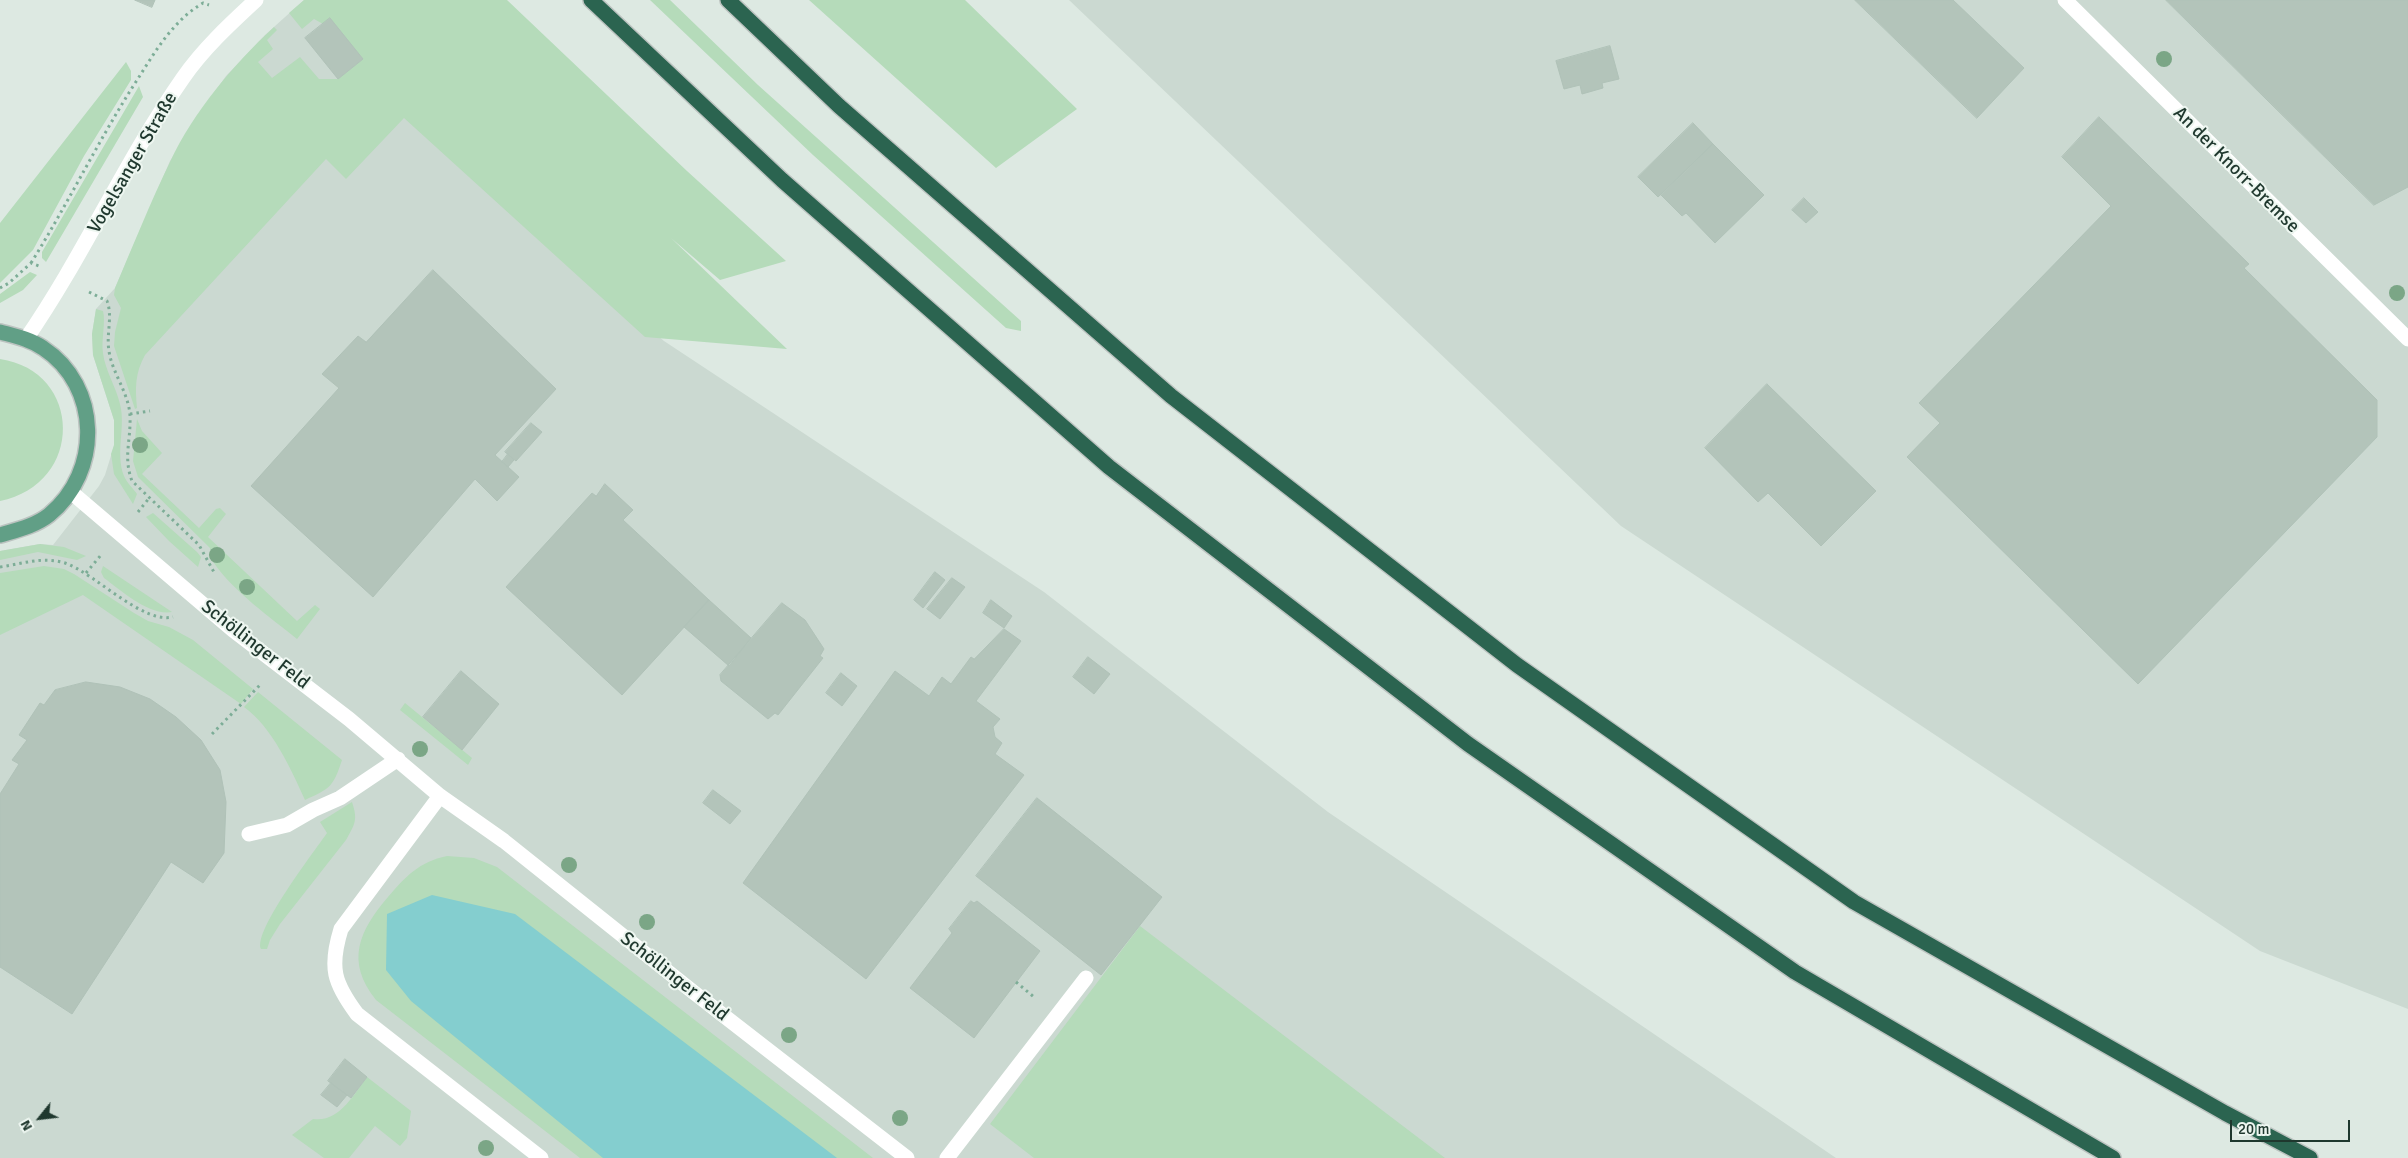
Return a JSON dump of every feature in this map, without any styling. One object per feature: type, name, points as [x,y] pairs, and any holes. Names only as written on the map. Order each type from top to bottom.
[{"type":"highway","points":[[591,0],[782,180],[1108,467],[1468,744],[1794,972],[2113,1158]]},
{"type":"highway","points":[[728,0],[839,106],[1171,396],[1518,665],[1854,902],[2225,1113],[2310,1158]]},
{"type":"main road","points":[[0,332],[26,339],[43,348],[61,363],[73,379],[83,398],[88,421],[88,447],[79,477],[71,492],[49,515],[27,528],[0,535]]},
{"type":"street","name":"Vogelsanger Straße","points":[[26,339],[65,280],[147,135],[184,76],[218,37],[256,0]]},
{"type":"street","name":"An der Knorr-Bremse","points":[[2065,0],[2408,339]]},
{"type":"street","name":"Schöllinger Feld","points":[[71,492],[208,609],[398,759],[440,796],[504,841],[692,991],[907,1158]]},
{"type":"street","points":[[249,834],[287,825],[312,810],[340,798],[398,759]]},
{"type":"street","points":[[440,796],[341,929],[334,951],[334,972],[341,993],[357,1014],[541,1158]]},
{"type":"street","points":[[947,1158],[1086,978]]},
{"type":"path","points":[[0,288],[32,262],[107,301],[110,311],[108,350],[130,414],[126,454],[132,481],[199,545],[219,580],[208,609],[168,618],[145,613],[86,573],[64,563],[45,560],[0,567]]},
{"type":"path","points":[[130,414],[150,412]]},
{"type":"path","points":[[212,734],[255,691]]},
{"type":"shaded area","points":[[304,0],[319,0],[409,116],[664,341],[1044,592],[1328,812],[1836,1158],[0,1158],[0,551],[40,544],[53,545],[99,486],[105,475],[114,446],[114,420],[93,355],[92,334],[96,309],[115,288],[170,161],[198,115],[226,76],[265,35]]},
{"type":"shaded area","points":[[1069,0],[2408,0],[2408,1009],[2260,951],[1621,526]]},
{"type":"green space","points":[[304,0],[507,0],[687,171],[786,261],[720,280],[671,238],[787,349],[645,337],[404,118],[346,179],[326,159],[145,355],[138,374],[136,387],[137,408],[135,409],[114,346],[115,332],[121,308],[114,295],[115,288],[163,177],[191,125],[229,73],[274,27],[277,30],[267,40],[273,49],[258,62],[272,78],[300,57],[319,79],[338,79],[363,59],[330,19],[323,24],[314,19],[302,29],[289,13]]},
{"type":"green space","points":[[650,0],[670,0],[758,85],[1021,321],[1021,331],[1006,328],[813,155]]},
{"type":"green space","points":[[809,0],[965,0],[1077,109],[996,168]]},
{"type":"green space","points":[[126,62],[131,71],[131,80],[84,156],[33,250],[0,283],[0,223]]},
{"type":"green space","points":[[139,86],[143,97],[46,262],[42,258],[42,252]]},
{"type":"green space","points":[[30,272],[37,275],[23,290],[0,303],[0,294]]},
{"type":"green space","points":[[96,309],[103,311],[103,353],[122,413],[121,467],[125,479],[137,494],[133,504],[114,474],[111,454],[114,445],[114,420],[93,355],[92,334]]},
{"type":"green space","points":[[0,359],[27,368],[47,384],[59,405],[63,428],[59,452],[48,473],[28,491],[0,501]]},
{"type":"green space","points":[[137,419],[142,431],[162,453],[142,474],[199,528],[216,509],[220,508],[226,514],[208,537],[297,621],[315,605],[320,609],[297,639],[253,604],[222,574],[213,561],[210,548],[138,477],[133,461]]},
{"type":"green space","points":[[153,513],[197,552],[201,557],[198,567],[146,517]]},
{"type":"green space","points":[[40,544],[64,547],[86,556],[77,560],[38,552],[0,560],[0,551]]},
{"type":"green space","points":[[44,566],[64,569],[148,621],[169,627],[193,640],[253,689],[241,704],[83,595],[0,635],[0,573]]},
{"type":"green space","points":[[103,566],[172,612],[154,610],[127,596],[104,578],[101,572]]},
{"type":"green space","points":[[258,692],[342,760],[336,776],[326,789],[305,800],[280,749],[254,715],[244,707]]},
{"type":"green space","points":[[405,703],[472,758],[468,765],[400,710]]},
{"type":"green space","points":[[352,802],[355,822],[346,840],[280,924],[267,949],[261,949],[261,940],[275,909],[327,833],[320,822]]},
{"type":"green space","points":[[447,856],[474,858],[497,867],[873,1158],[580,1158],[376,1000],[366,986],[361,972],[359,947],[363,934],[370,922],[388,897],[407,876],[428,862]]},
{"type":"green space","points":[[1140,926],[1445,1158],[1034,1158],[990,1124]]},
{"type":"green space","points":[[367,1077],[411,1111],[407,1138],[400,1146],[375,1126],[349,1158],[324,1158],[292,1135],[313,1119],[331,1117],[338,1112],[351,1099]]},
{"type":"water","points":[[432,895],[515,914],[837,1158],[603,1158],[411,1001],[386,970],[387,914]]},
{"type":"building","points":[[135,0],[155,0],[152,7]]},
{"type":"building","points":[[1855,0],[1953,0],[2024,68],[1977,118]]},
{"type":"building","points":[[2166,0],[2408,0],[2408,187],[2374,205]]},
{"type":"building","points":[[330,18],[363,59],[338,79],[305,38]]},
{"type":"building","points":[[1610,46],[1619,79],[1602,83],[1603,88],[1582,94],[1580,85],[1564,89],[1556,61]]},
{"type":"building","points":[[2099,117],[2249,264],[2244,268],[2377,400],[2377,437],[2138,684],[1907,457],[1940,423],[1919,403],[2111,206],[2062,157]]},
{"type":"building","points":[[1693,123],[1713,144],[1658,197],[1638,177]]},
{"type":"building","points":[[1713,144],[1764,195],[1715,243],[1686,213],[1682,216],[1661,195]]},
{"type":"building","points":[[1804,198],[1818,212],[1806,223],[1792,210]]},
{"type":"building","points":[[433,270],[556,389],[495,455],[519,477],[497,501],[475,479],[373,597],[251,486],[339,388],[322,374],[358,336],[366,342]]},
{"type":"building","points":[[1767,384],[1876,491],[1821,546],[1768,493],[1758,502],[1705,448]]},
{"type":"building","points":[[531,423],[542,432],[516,461],[505,452]]},
{"type":"building","points":[[508,454],[514,460],[508,467],[502,462]]},
{"type":"building","points":[[605,484],[633,510],[623,520],[709,600],[622,695],[506,587],[592,493],[596,496]]},
{"type":"building","points":[[935,572],[945,580],[923,608],[914,600]]},
{"type":"building","points":[[952,578],[965,587],[940,619],[927,609]]},
{"type":"building","points":[[709,600],[751,638],[729,666],[684,627]]},
{"type":"building","points":[[991,600],[1012,616],[1004,628],[983,613]]},
{"type":"building","points":[[782,603],[805,620],[824,649],[820,656],[823,658],[778,715],[775,713],[768,719],[721,681],[720,675]]},
{"type":"building","points":[[1004,629],[1021,641],[976,701],[1000,719],[993,727],[995,737],[1002,743],[995,754],[1024,775],[866,979],[743,883],[895,671],[929,696],[942,677],[951,684],[971,657],[974,659]]},
{"type":"building","points":[[1088,657],[1110,674],[1094,694],[1073,677]]},
{"type":"building","points":[[461,671],[499,704],[462,750],[423,717]]},
{"type":"building","points":[[841,673],[857,686],[842,706],[826,693]]},
{"type":"building","points":[[86,682],[120,687],[150,699],[176,717],[201,740],[220,770],[226,802],[224,853],[203,883],[171,862],[72,1014],[0,967],[0,794],[19,764],[12,760],[27,740],[19,735],[40,703],[44,705],[55,690]]},
{"type":"building","points":[[713,790],[741,811],[730,824],[703,803]]},
{"type":"building","points":[[1037,798],[1162,897],[1101,975],[976,876]]},
{"type":"building","points":[[971,901],[974,903],[977,901],[1040,951],[974,1038],[910,988],[952,933],[949,929]]},
{"type":"building","points":[[345,1059],[367,1077],[351,1098],[328,1081]]},
{"type":"building","points":[[331,1083],[347,1095],[337,1107],[321,1095]]}]
